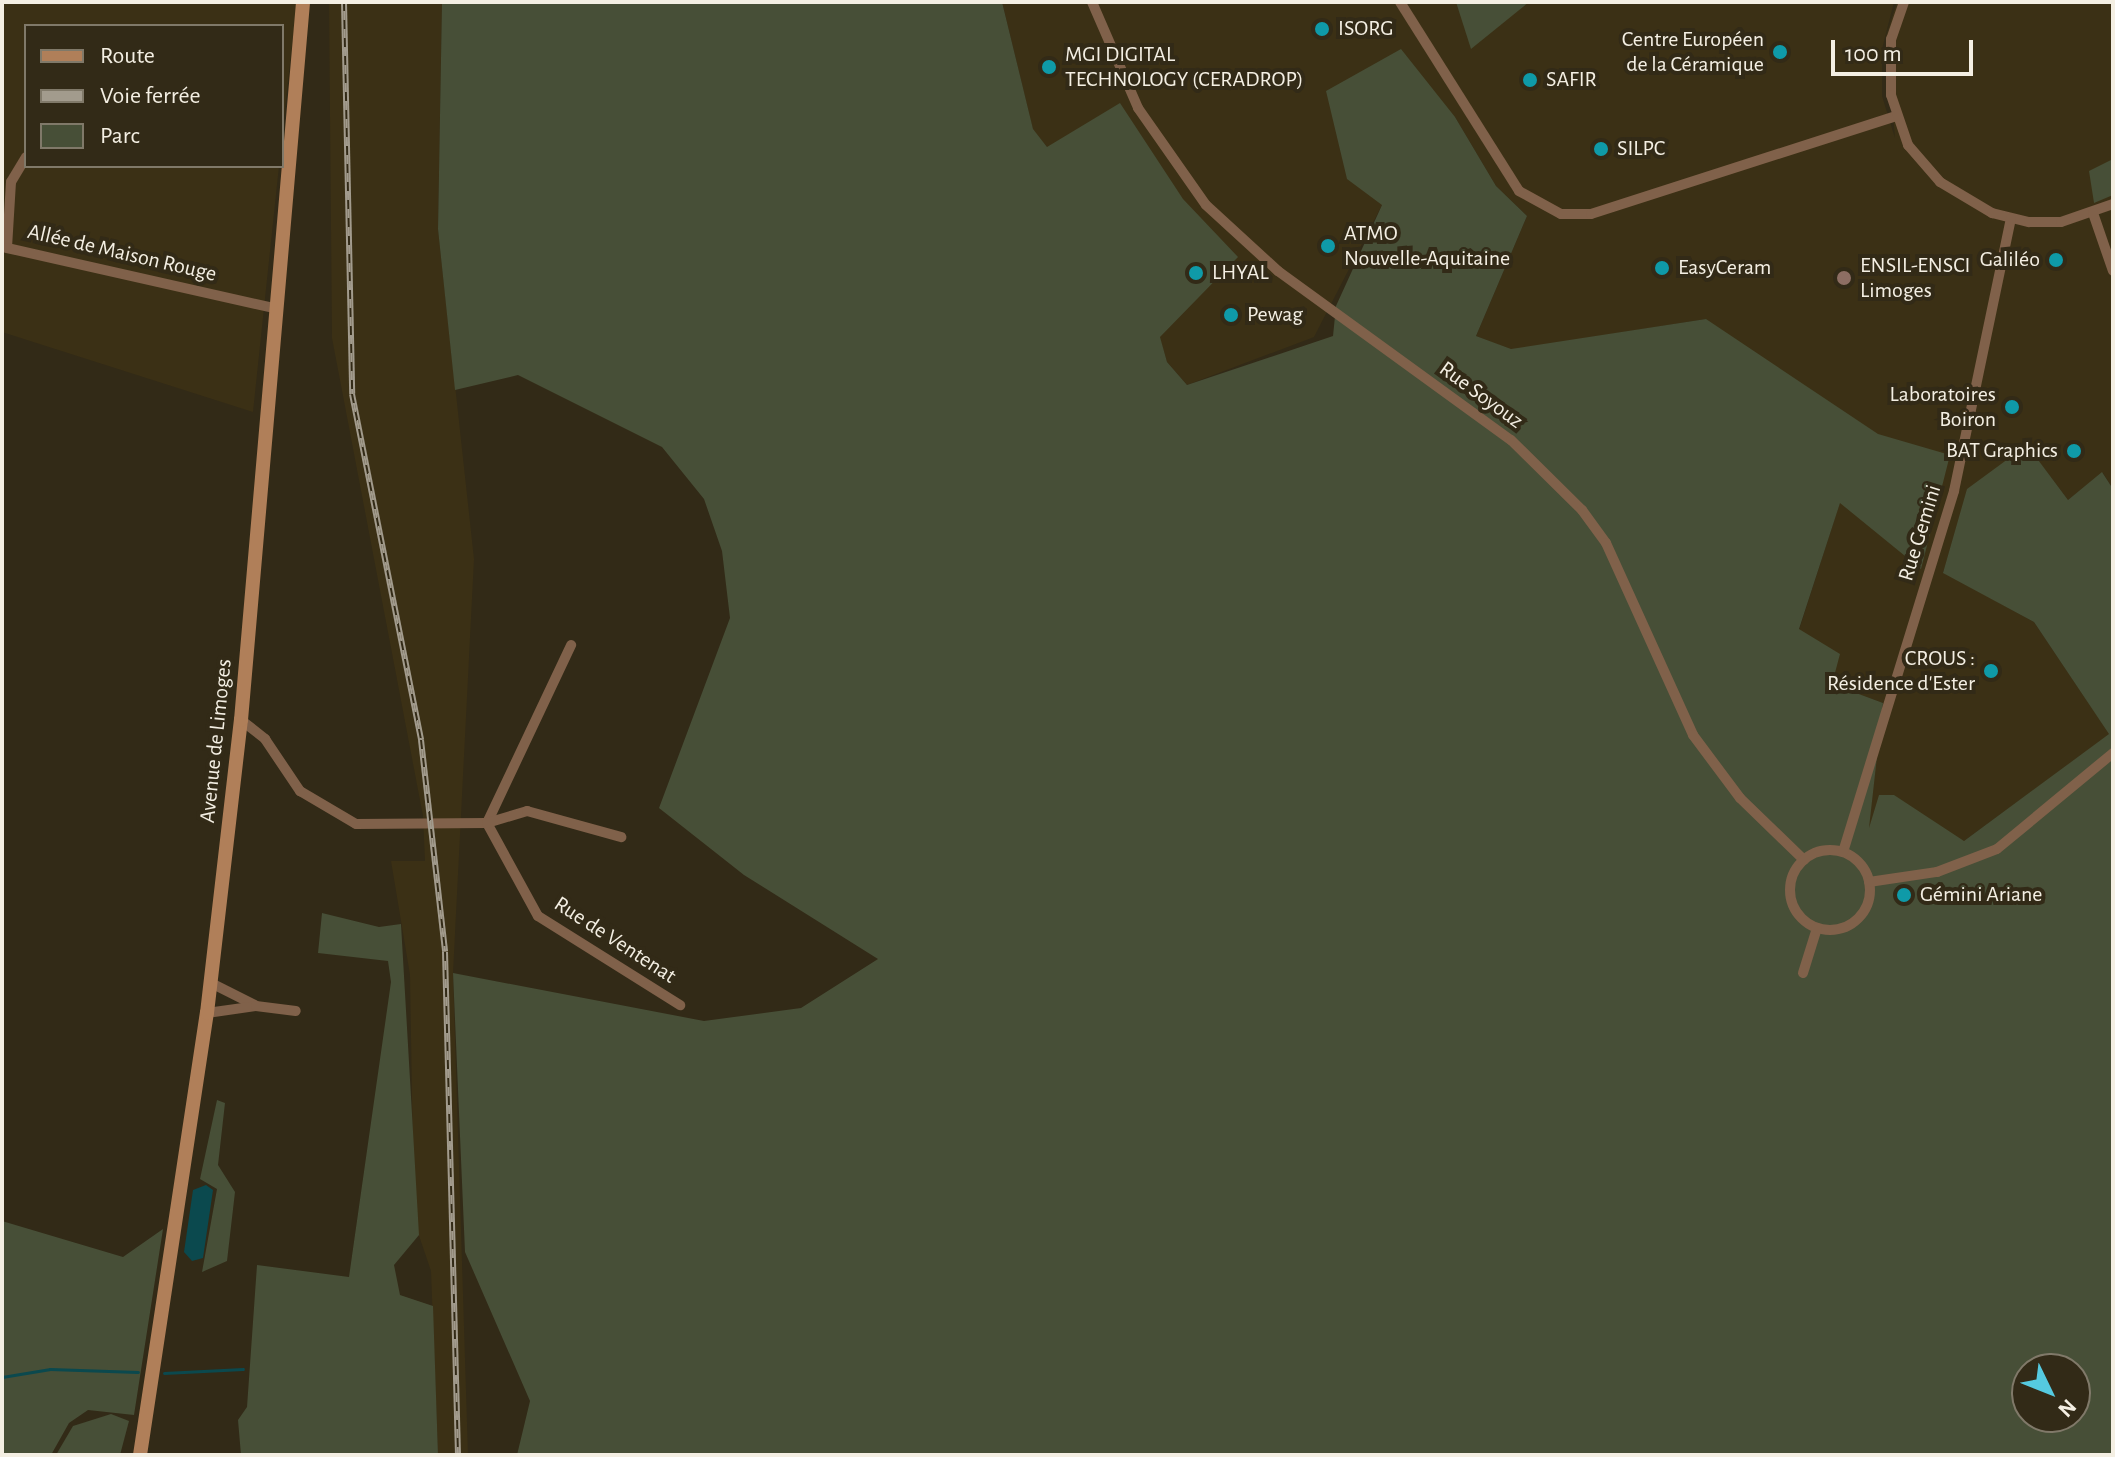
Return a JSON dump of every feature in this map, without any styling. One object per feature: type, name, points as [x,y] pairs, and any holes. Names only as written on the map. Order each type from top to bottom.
[{"type":"main road","name":"Avenue de Limoges","points":[[143,1426],[159,1304],[207,1013],[241,720],[274,308],[303,2]]},
{"type":"main road","points":[[132,1455],[143,1426]]},
{"type":"main road","points":[[140,1455],[143,1426]]},
{"type":"street","name":"Rue Soyouz","points":[[1092,2],[1138,108],[1206,205],[1278,271],[1511,440],[1582,510],[1606,543],[1693,735],[1740,798],[1804,860]]},
{"type":"street","points":[[1400,2],[1519,191],[1561,214],[1591,214],[1897,116]]},
{"type":"street","points":[[1904,2],[1888,61],[1897,116],[1908,145],[1940,182],[2011,219],[2061,222],[2113,204]]},
{"type":"street","name":"Allée de Maison Rouge","points":[[24,160],[11,182],[7,248],[274,308]]},
{"type":"street","points":[[2093,213],[2113,271]]},
{"type":"street","name":"Rue Gemini","points":[[1843,852],[1954,491],[2011,219]]},
{"type":"street","points":[[487,823],[571,645]]},
{"type":"street","points":[[241,720],[265,739],[300,791],[332,813],[356,824],[451,828],[487,823],[527,811],[621,837]]},
{"type":"street","points":[[1869,882],[1937,872],[1985,855],[2018,836],[2113,753]]},
{"type":"street","name":"Rue de Ventenat","points":[[487,823],[538,916],[680,1005]]},
{"type":"street","points":[[1817,928],[1790,898],[1804,860],[1843,852],[1869,882]]},
{"type":"street","points":[[1817,928],[1857,920],[1869,882]]},
{"type":"street","points":[[1803,973],[1817,928]]},
{"type":"street","points":[[211,983],[256,1006]]},
{"type":"street","points":[[207,1013],[256,1006],[296,1011]]},
{"type":"shaded area","points":[[2,2],[297,2],[284,116],[284,24],[24,24],[24,168],[279,168],[253,412],[2,332]]},
{"type":"shaded area","points":[[329,2],[442,2],[438,229],[474,559],[453,973],[468,1455],[438,1455],[431,1271],[414,1221],[410,975],[391,861],[425,861],[423,816],[332,338]]},
{"type":"shaded area","points":[[1002,2],[1894,2],[1882,49],[1882,96],[1895,138],[1886,36],[1897,2],[2113,2],[2113,489],[2103,473],[2068,500],[2026,445],[1943,572],[2034,622],[2110,734],[1964,841],[1868,828],[1883,703],[1831,684],[1799,630],[1840,502],[1706,319],[1511,350],[1476,336],[1527,216],[1496,186],[1455,117],[1382,205],[1314,337],[1187,385],[1167,362],[1134,253],[1033,130]]},
{"type":"green space","points":[[442,2],[1002,2],[1033,129],[1047,147],[1120,103],[1183,199],[1238,257],[1160,337],[1167,362],[1187,385],[1333,336],[1336,306],[1382,205],[1347,179],[1326,91],[1401,49],[1455,117],[1496,186],[1527,216],[1476,336],[1511,349],[1706,319],[1878,434],[1950,455],[1921,569],[1840,503],[1799,629],[1840,654],[1832,684],[1883,703],[1869,828],[1879,795],[1894,795],[1964,841],[2109,734],[2034,622],[1943,573],[1967,489],[2027,445],[2068,500],[2102,472],[2113,489],[2113,1455],[517,1455],[530,1401],[465,1252],[453,973],[704,1021],[801,1008],[878,959],[744,875],[659,808],[730,618],[722,551],[704,499],[662,447],[518,375],[455,390],[438,229]]},
{"type":"green space","points":[[1456,2],[1529,2],[1471,49]]},
{"type":"green space","points":[[2113,159],[2113,195],[2094,203],[2089,171]]},
{"type":"green space","points":[[322,913],[379,927],[401,924],[419,1235],[394,1265],[400,1295],[433,1306],[438,1455],[241,1455],[238,1420],[247,1407],[257,1265],[349,1277],[391,982],[388,961],[318,953]]},
{"type":"green space","points":[[217,1100],[225,1103],[218,1165],[235,1192],[227,1261],[202,1272],[217,1189],[200,1179]]},
{"type":"green space","points":[[2,1221],[123,1257],[163,1229],[134,1415],[88,1410],[69,1423],[51,1455],[2,1455]]},
{"type":"green space","points":[[111,1414],[129,1421],[120,1455],[56,1455],[73,1426]]},
{"type":"water","points":[[206,1185],[213,1190],[203,1258],[192,1261],[184,1252],[193,1190]]},
{"type":"waterway","points":[[2,1377],[50,1369],[138,1372]]},
{"type":"waterway","points":[[164,1373],[243,1369]]},
{"type":"railway","points":[[344,2],[352,394],[421,740],[445,952],[458,1455]]},
{"type":"place","name":"ISORG","points":[[1322,29]]},
{"type":"place","name":"Centre Européen de la Céramique","points":[[1780,52]]},
{"type":"place","name":"MGI DIGITAL TECHNOLOGY (CERADROP)","points":[[1049,67]]},
{"type":"place","name":"SAFIR","points":[[1530,80]]},
{"type":"place","name":"SILPC","points":[[1601,149]]},
{"type":"place","name":"ATMO Nouvelle-Aquitaine","points":[[1328,246]]},
{"type":"place","name":"Galiléo","points":[[2056,260]]},
{"type":"place","name":"EasyCeram","points":[[1662,268]]},
{"type":"place","name":"LHYAL","points":[[1196,273]]},
{"type":"place","name":"ENSIL-ENSCI Limoges","points":[[1844,278]]},
{"type":"place","name":"Pewag","points":[[1231,315]]},
{"type":"place","name":"Laboratoires Boiron","points":[[2012,407]]},
{"type":"place","name":"BAT Graphics","points":[[2074,451]]},
{"type":"place","name":"CROUS : Résidence d'Ester","points":[[1991,671]]},
{"type":"place","name":"Gémini Ariane","points":[[1904,895]]}]
